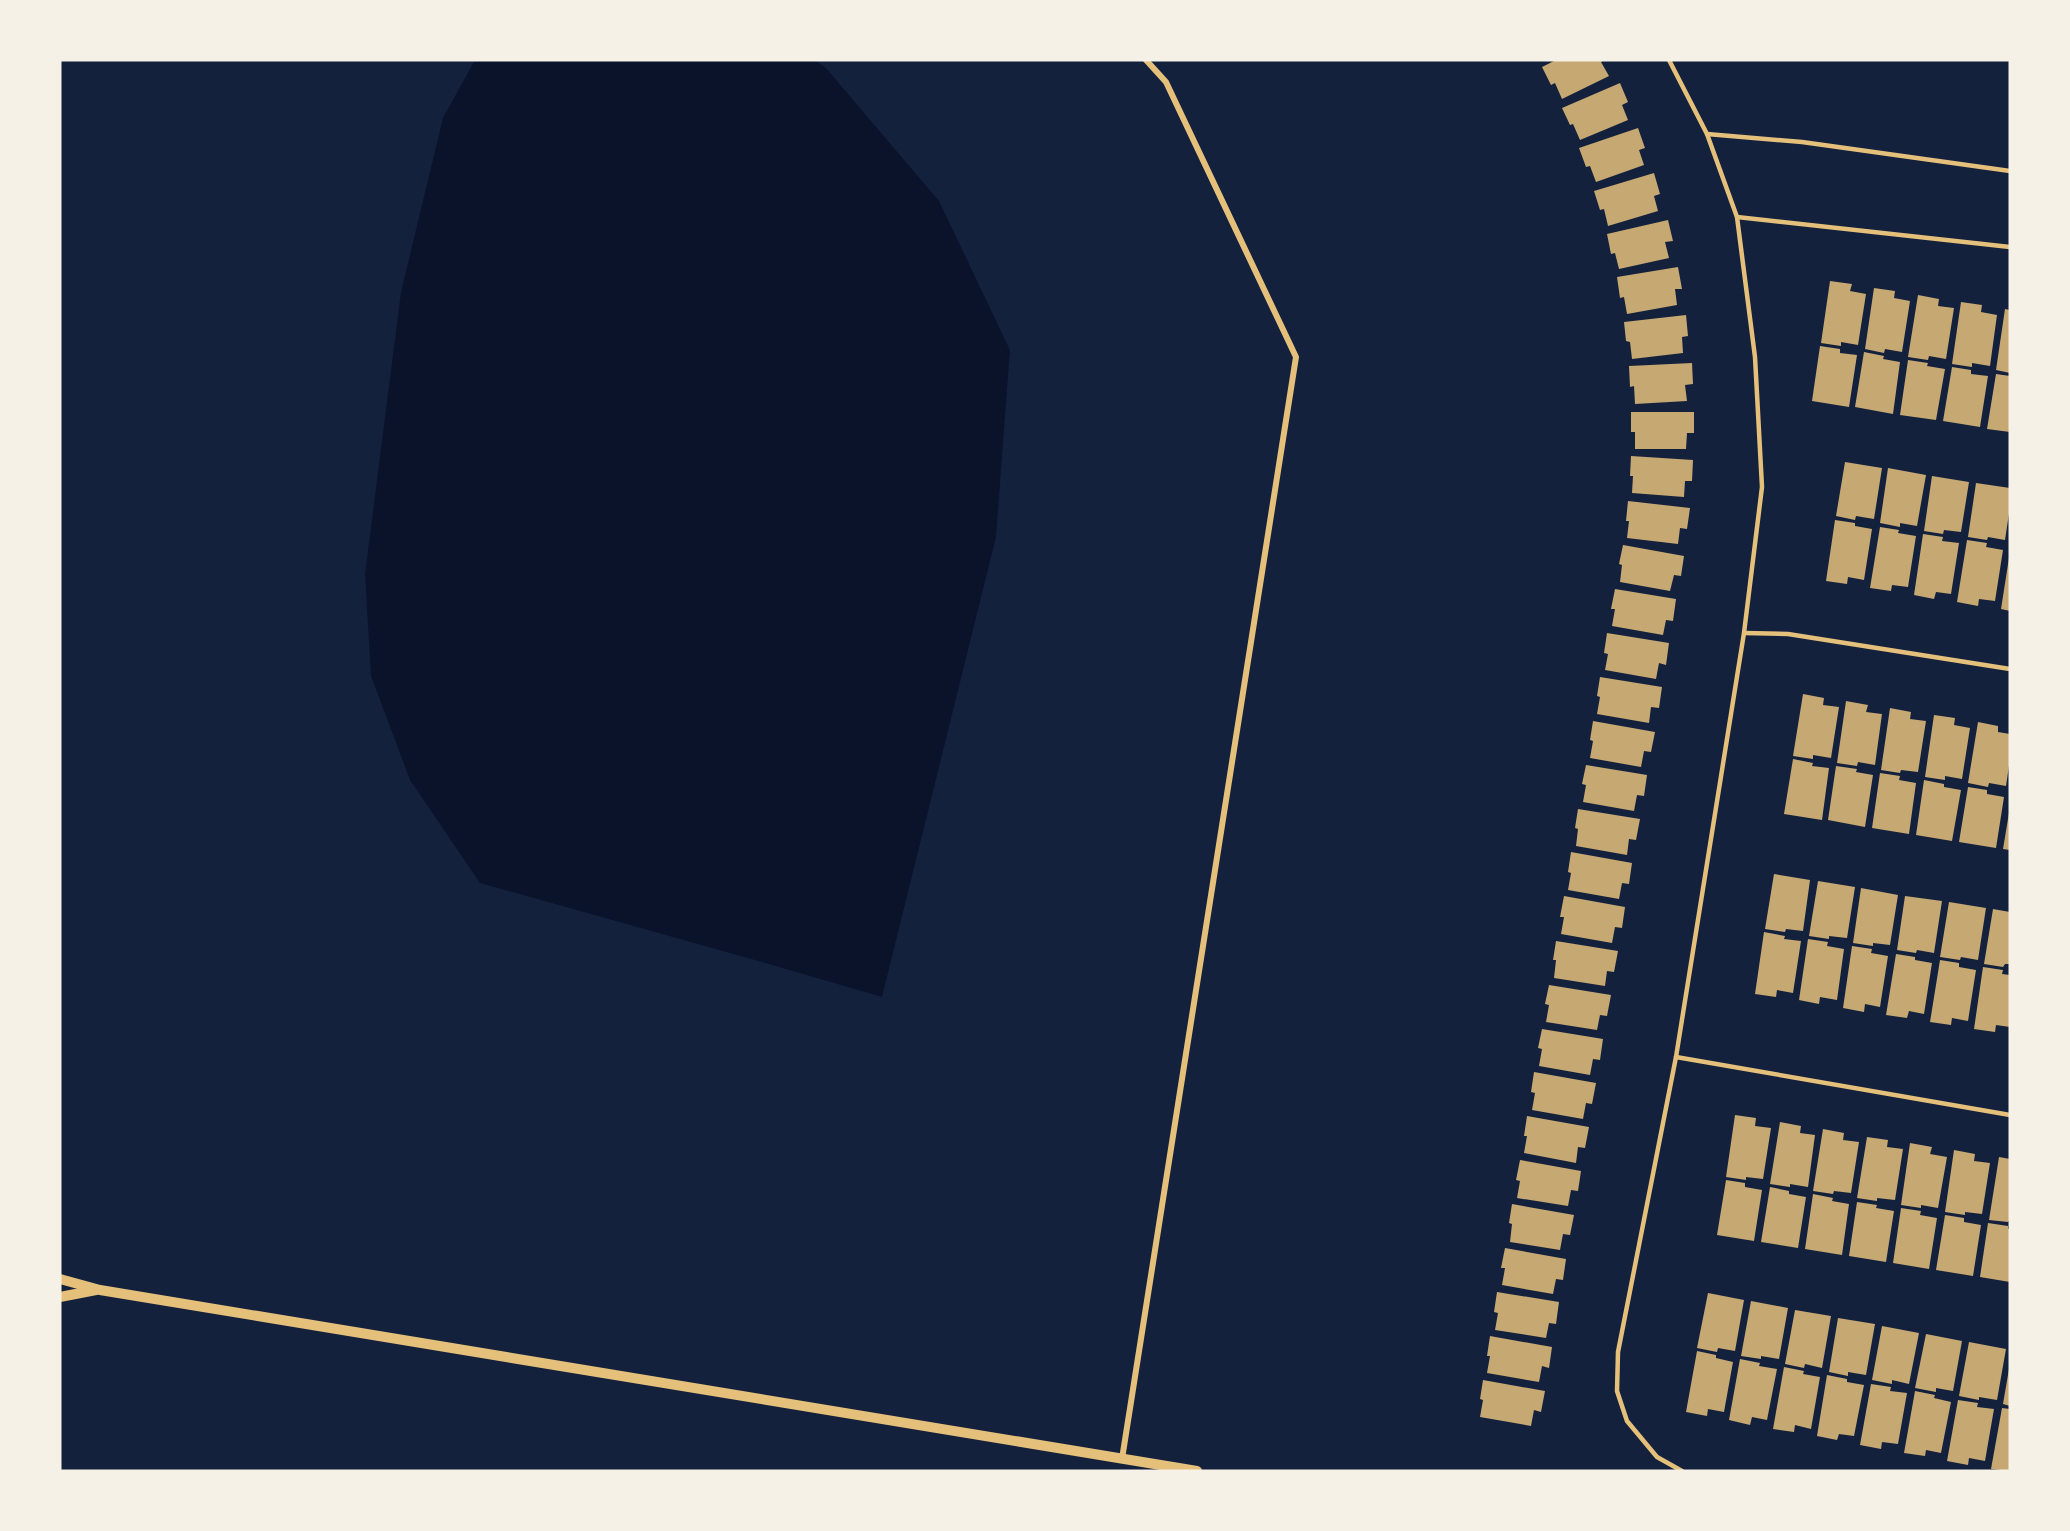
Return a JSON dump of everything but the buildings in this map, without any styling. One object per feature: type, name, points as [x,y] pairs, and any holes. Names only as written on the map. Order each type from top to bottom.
[{"type":"street","points":[[1122,1459],[1296,357],[1166,82],[1146,60]]},
{"type":"street","points":[[60,1279],[100,1290],[1197,1471]]},
{"type":"street","points":[[60,1297],[100,1290]]},
{"type":"lane","points":[[1669,60],[1707,134],[1737,217],[1755,357],[1762,487],[1744,633],[1676,1058],[1618,1352],[1617,1391],[1627,1421],[1657,1457],[1682,1471]]},
{"type":"lane","points":[[1707,134],[1802,142],[2010,171]]},
{"type":"lane","points":[[1737,217],[2010,247]]},
{"type":"lane","points":[[1744,633],[1788,634],[2010,669]]},
{"type":"lane","points":[[1676,1058],[2010,1115]]},
{"type":"water","points":[[475,60],[815,60],[826,68],[939,201],[1010,350],[996,537],[882,997],[480,883],[410,780],[371,676],[365,574],[401,292],[443,118]]}]
